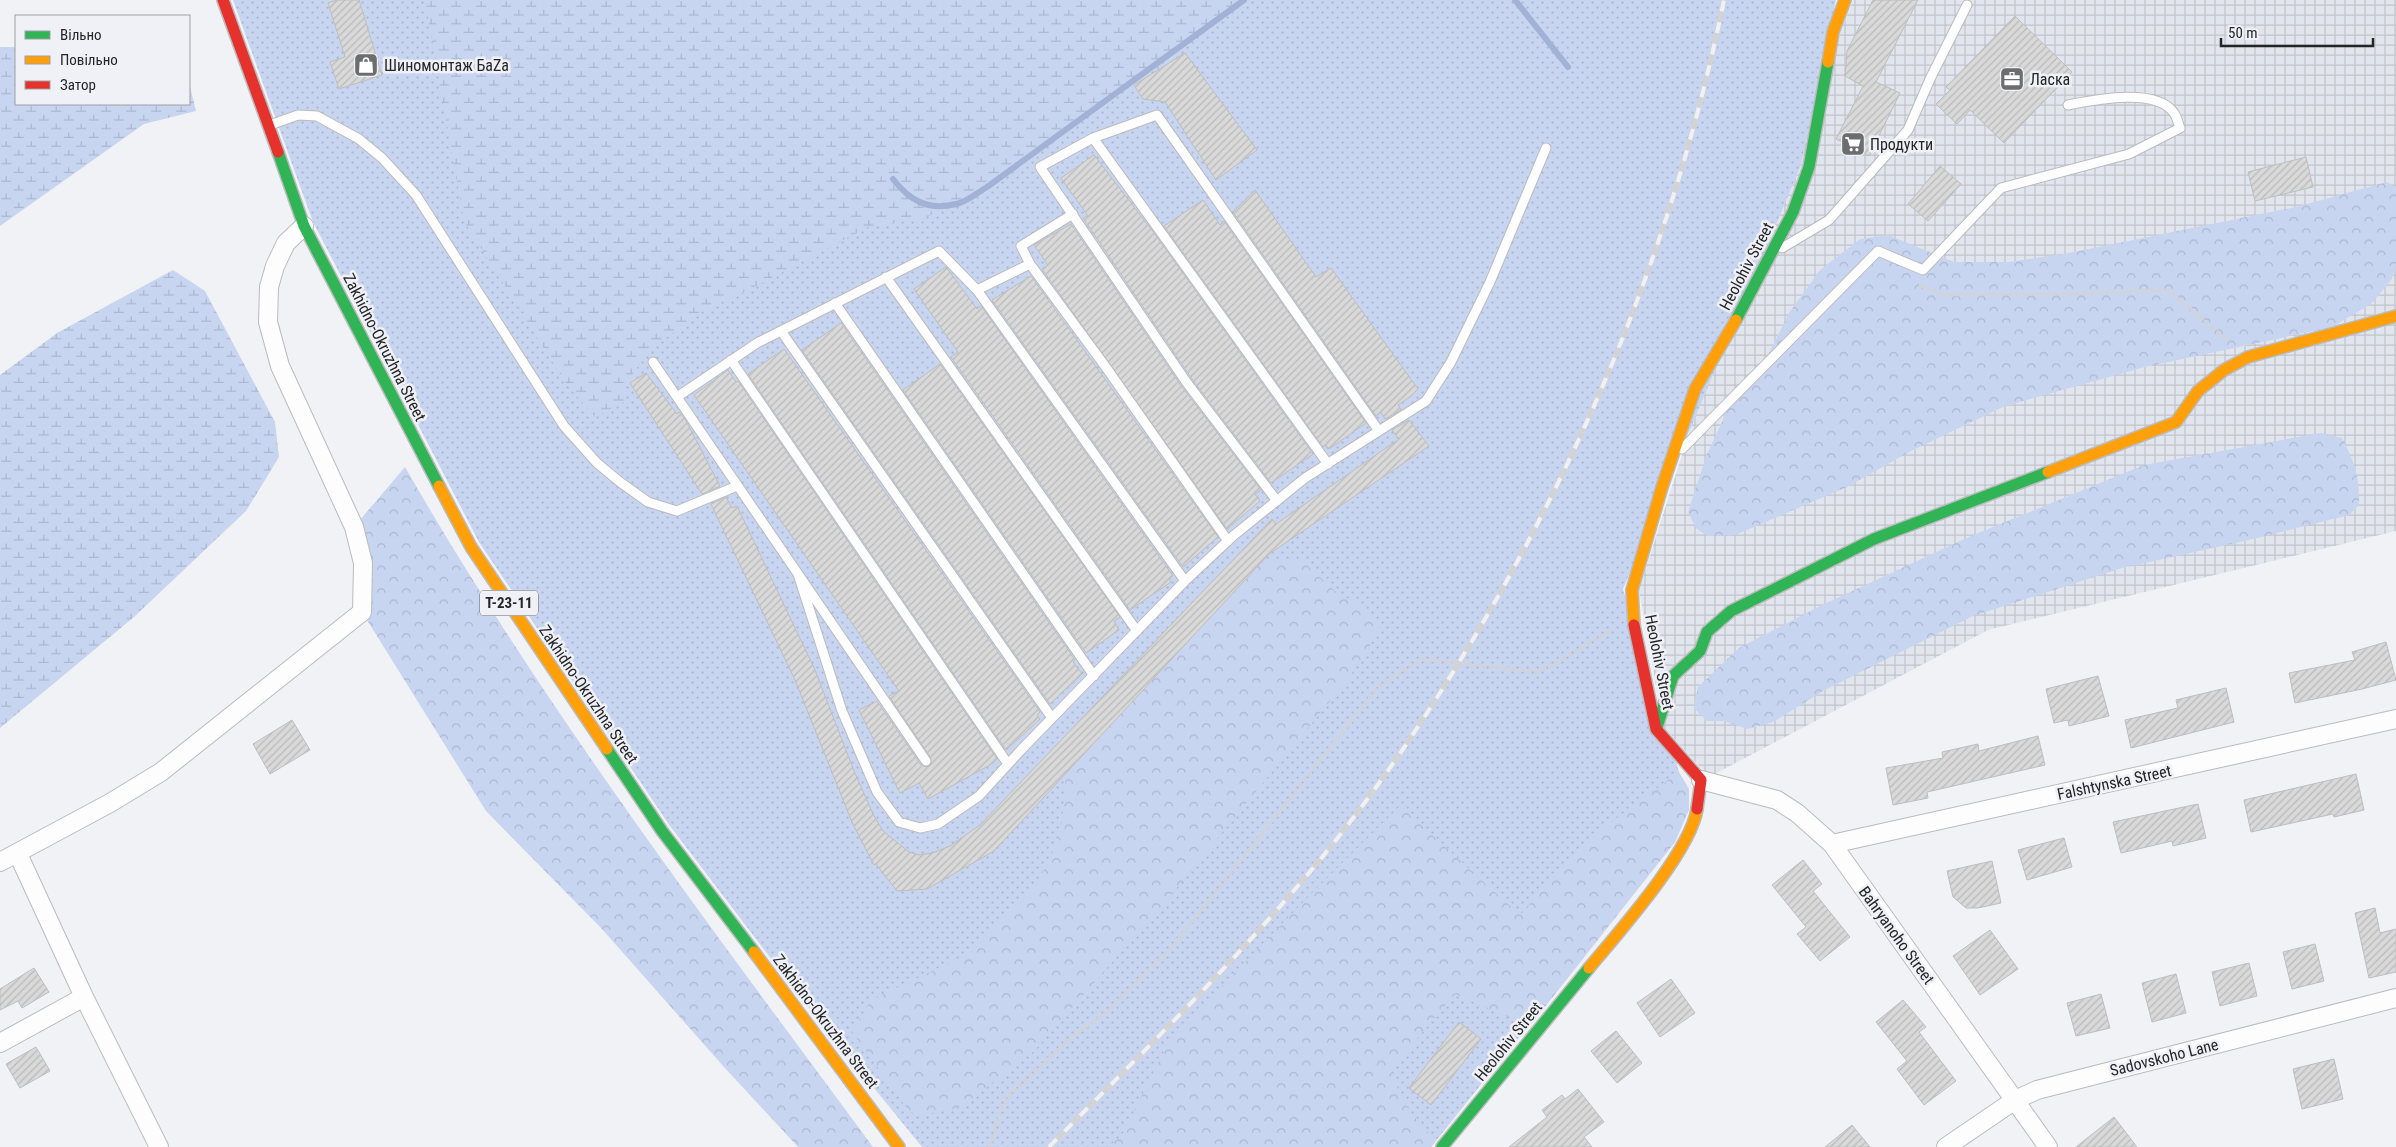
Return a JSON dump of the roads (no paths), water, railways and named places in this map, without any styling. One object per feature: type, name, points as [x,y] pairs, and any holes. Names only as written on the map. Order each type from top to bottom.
[{"type":"street","name":"Zakhidno-Okruzhna Street","points":[[223,0],[304,226],[471,547],[662,831],[793,1003],[898,1147]]},
{"type":"street","name":"Heolohiv Street","points":[[1442,1147],[1642,903],[1682,846],[1696,817],[1702,780],[1656,729],[1633,617],[1632,590],[1696,389],[1750,296],[1793,212],[1809,167],[1833,32],[1845,0]]},
{"type":"street","points":[[0,862],[110,803],[160,772],[362,612],[363,563],[354,527],[280,366],[268,322],[269,288],[275,266],[286,243],[304,226]]},
{"type":"street","points":[[1656,729],[1673,676],[1700,651],[1707,632],[1732,611],[1874,539],[2176,422],[2198,391],[2224,370],[2248,357],[2396,316]]},
{"type":"street","name":"Falshtynska Street","points":[[1832,844],[2396,719]]},
{"type":"street","name":"Bahryanoho Street","points":[[1702,780],[1777,800],[1797,813],[1832,844],[2048,1147]]},
{"type":"street","points":[[18,854],[84,997],[159,1147]]},
{"type":"street","points":[[0,1043],[84,997]]},
{"type":"street","name":"Sadovskoho Lane","points":[[1946,1147],[2015,1100],[2037,1090],[2396,998]]},
{"type":"lane","points":[[1771,255],[1828,220],[1908,130],[1930,79],[1967,5]]},
{"type":"lane","points":[[1672,460],[1878,251],[1923,270],[2001,188],[2129,154],[2180,128],[2174,112],[2156,101],[2118,96],[2068,105]]},
{"type":"lane","points":[[1277,501],[1188,382],[1040,167],[1093,138],[1157,115],[1379,431]]},
{"type":"lane","points":[[267,126],[298,116],[317,116],[359,139],[382,158],[416,195],[564,426],[597,463],[620,482],[648,502],[677,511],[737,486]]},
{"type":"lane","points":[[1093,138],[1328,464]]},
{"type":"lane","points":[[798,574],[842,711],[877,792],[898,822],[920,828],[938,824],[979,796],[1185,581],[1228,541],[1277,501],[1328,464],[1426,401],[1451,362],[1490,282],[1546,148]]},
{"type":"lane","points":[[1073,214],[1021,246],[1030,264],[1105,366],[1228,541]]},
{"type":"lane","points":[[676,397],[731,360],[781,331],[939,251],[977,290],[1185,581]]},
{"type":"lane","points":[[977,290],[1030,264]]},
{"type":"lane","points":[[886,277],[1137,631]]},
{"type":"lane","points":[[835,302],[1094,676]]},
{"type":"lane","points":[[781,331],[1052,718]]},
{"type":"lane","points":[[731,360],[1008,764]]},
{"type":"lane","points":[[653,362],[926,761]]},
{"type":"waterway","points":[[893,179],[906,193],[928,205],[946,206],[964,201],[987,187],[1244,0]]},
{"type":"waterway","points":[[1515,0],[1568,67]]},
{"type":"railway","points":[[1049,1147],[1210,983],[1272,916],[1328,850],[1400,754],[1485,619],[1526,546],[1564,471],[1630,319],[1684,162],[1724,0]]},
{"type":"place","name":"Шиномонтаж БаZa","points":[[366,65]]},
{"type":"place","name":"Ласка","points":[[2012,79]]},
{"type":"place","name":"Продукти","points":[[1853,144]]}]
